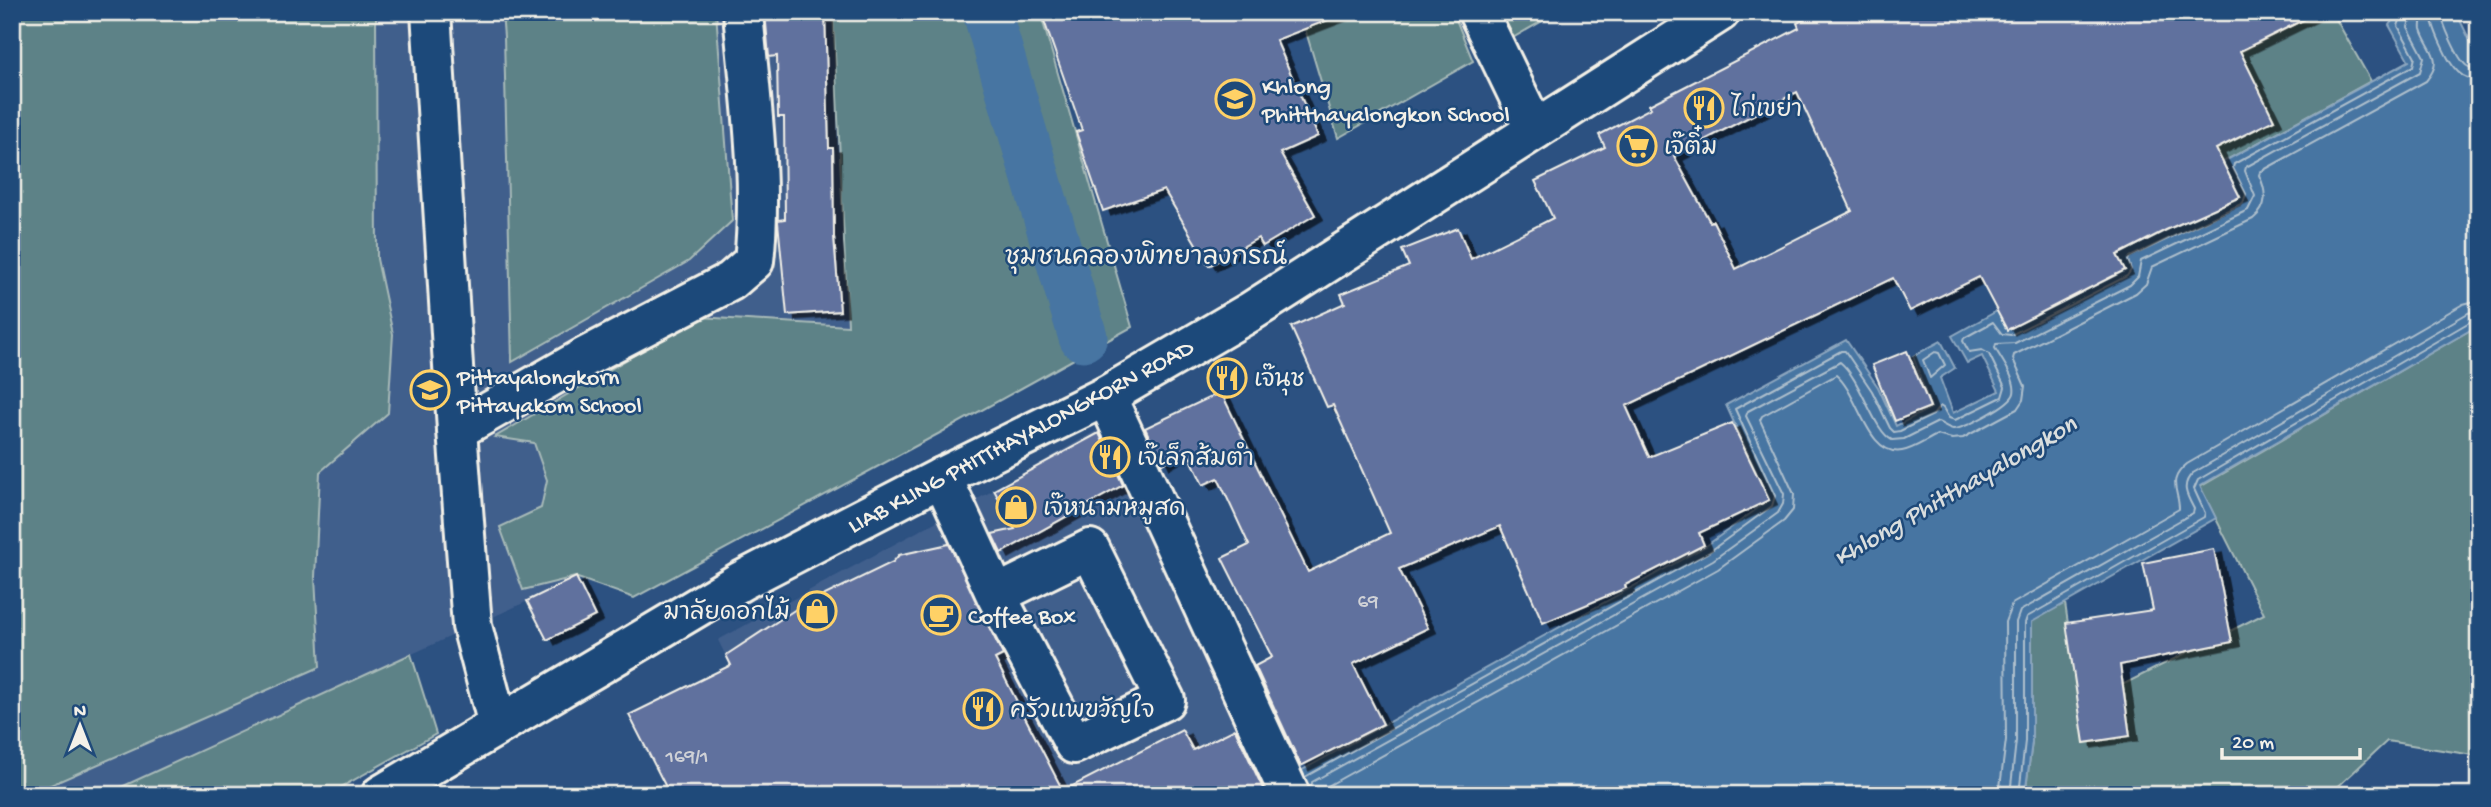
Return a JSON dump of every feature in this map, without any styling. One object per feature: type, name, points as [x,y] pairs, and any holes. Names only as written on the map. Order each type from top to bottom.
[{"type":"main road","points":[[431,12],[472,626],[498,725]]},
{"type":"main road","points":[[457,430],[587,356],[731,281],[754,261],[758,225],[756,158],[743,12]]},
{"type":"main road","points":[[1478,12],[1535,130]]},
{"type":"main road","name":"LIAB KLING PHITTHAYALONGKORN ROAD","points":[[381,795],[741,581],[1106,396],[1250,312],[1720,12]]},
{"type":"main road","points":[[1106,396],[1290,795]]},
{"type":"main road","points":[[942,477],[996,595],[1074,744],[1165,700],[1090,549],[996,595]]},
{"type":"shaded area","name":"Pittayalongkorn Pittayakom School","points":[[12,12],[833,12],[848,326],[849,454],[104,795],[12,795]]},
{"type":"shaded area","points":[[1111,422],[1276,786],[1260,795],[794,795],[718,640],[994,490]]},
{"type":"green space","points":[[12,12],[376,12],[377,259],[393,334],[388,413],[320,472],[315,577],[320,667],[28,795],[12,795]]},
{"type":"green space","points":[[502,12],[716,12],[732,221],[689,261],[512,362],[504,37]]},
{"type":"green space","points":[[833,12],[1040,12],[1132,327],[634,598],[575,577],[523,590],[500,527],[541,508],[547,480],[534,443],[495,437],[699,317],[848,326]]},
{"type":"green space","points":[[1300,12],[1453,12],[1473,61],[1338,138]]},
{"type":"green space","points":[[1498,12],[1558,12],[1509,40]]},
{"type":"green space","points":[[2320,12],[2332,12],[2371,81],[2223,162],[2154,169],[2229,58]]},
{"type":"green space","points":[[2479,325],[2479,756],[2387,741],[2329,795],[2025,795],[2032,742],[2031,622],[2065,603],[2080,706],[2264,614],[2200,487]]},
{"type":"green space","points":[[411,654],[436,734],[327,795],[104,795]]},
{"type":"water","name":"Khlong Phitthayalongkon","points":[[2399,12],[2456,12],[2479,59],[2479,325],[2200,486],[2216,518],[2032,622],[2032,742],[2025,795],[1297,795],[1288,778],[1706,546],[1769,500],[1726,405],[1846,340],[1878,387],[1896,426],[1931,408],[1913,356],[1941,341],[1955,368],[1940,378],[1953,413],[1999,391],[1982,356],[1967,363],[1952,336],[1997,311],[2007,330],[2125,269],[2117,255],[2166,230],[2223,162],[2409,61],[2389,25]]},
{"type":"building","points":[[765,12],[825,12],[829,148],[833,148],[834,237],[840,311],[787,315],[778,222],[785,219],[784,117],[778,117],[777,56],[769,57]]},
{"type":"building","name":"Khlong Phitthayalongkon School","points":[[1041,12],[1340,12],[1341,15],[1276,40],[1318,136],[1280,153],[1315,215],[1263,246],[1258,238],[1209,266],[1164,190],[1103,211],[1076,132],[1082,130]]},
{"type":"building","points":[[1818,12],[2319,12],[2240,51],[2274,120],[2216,149],[2240,197],[2117,255],[2125,270],[2007,330],[1979,277],[1910,311],[1893,278],[1626,406],[1649,457],[1732,423],[1769,500],[1699,533],[1704,545],[1625,585],[1626,588],[1543,623],[1500,526],[1399,569],[1428,628],[1353,664],[1383,724],[1301,766],[1255,666],[1272,657],[1222,558],[1249,545],[1218,478],[1203,485],[1187,450],[1162,464],[1145,428],[1221,392],[1308,572],[1390,533],[1333,405],[1327,407],[1291,327],[1345,303],[1341,294],[1409,266],[1402,250],[1458,228],[1471,259],[1553,218],[1535,181],[1605,147],[1599,135],[1651,108],[1649,105],[1799,28],[1797,23]],"holes":[[[1797,92],[1852,211],[1736,269],[1713,221],[1710,222],[1674,156]]]},
{"type":"building","points":[[1907,351],[1930,407],[1895,421],[1872,365]]},
{"type":"building","points":[[1099,433],[1123,485],[1001,553],[992,534],[1015,529],[994,490]]},
{"type":"building","points":[[949,544],[1003,655],[995,659],[1063,791],[1182,730],[1193,750],[1235,729],[1266,795],[670,795],[629,715],[731,665],[726,655],[796,609],[893,562],[899,555]]},
{"type":"building","points":[[2214,549],[2232,642],[2120,665],[2130,736],[2084,743],[2066,623],[2153,610],[2143,563]]},
{"type":"building","points":[[576,577],[595,616],[547,640],[527,601]]},
{"type":"waterway","points":[[987,12],[1083,337]]},
{"type":"place","name":"Khlong Phitthayalongkon School","points":[[1235,99]]},
{"type":"place","name":"ไก่เขย่า","points":[[1704,108]]},
{"type":"place","name":"เจ๊ติ๋ม","points":[[1637,146]]},
{"type":"place","name":"เจ๊นุช","points":[[1227,378]]},
{"type":"place","name":"Pittayalongkorn Pittayakom School","points":[[430,390]]},
{"type":"place","name":"เจ๊เล็กส้มตำ","points":[[1110,457]]},
{"type":"place","name":"เจ๊หนามหมูสด","points":[[1016,507]]},
{"type":"place","name":"มาลัยดอกไม้","points":[[817,611]]},
{"type":"place","name":"Coffee Box","points":[[941,615]]},
{"type":"place","name":"ครัวแพขวัญใจ","points":[[983,709]]},
{"type":"district","name":"ชุมชนคลองพิทยาลงกรณ์","points":[[1146,255]]}]
